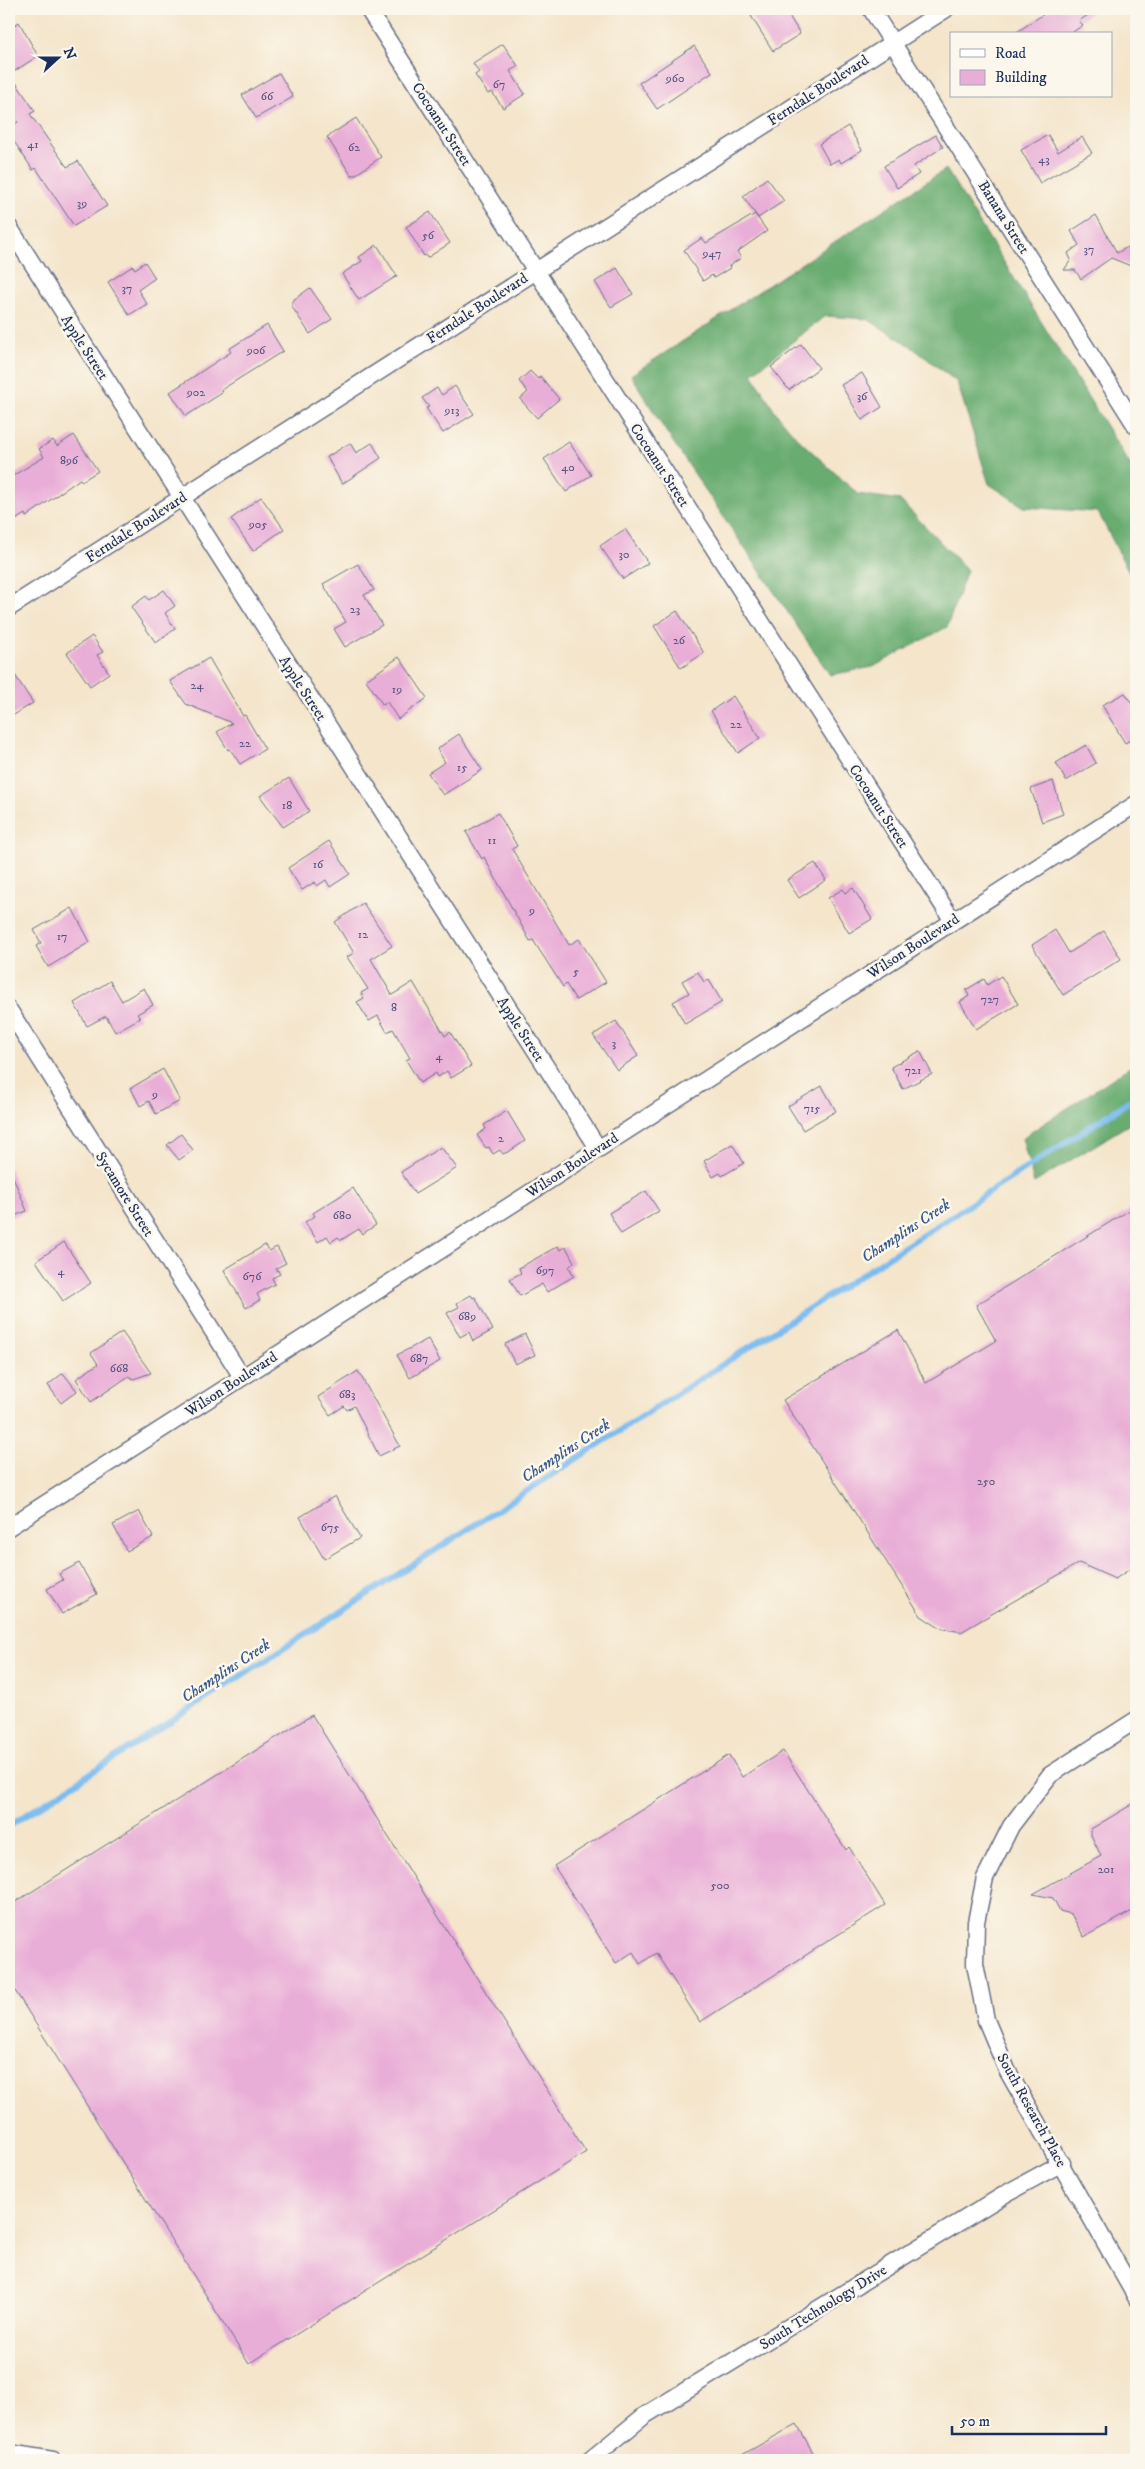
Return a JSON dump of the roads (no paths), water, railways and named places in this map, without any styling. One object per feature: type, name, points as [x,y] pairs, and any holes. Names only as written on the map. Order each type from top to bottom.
[{"type":"street","name":"Cocoanut Street","points":[[368,9],[952,921]]},
{"type":"street","name":"Banana Street","points":[[871,9],[1136,426]]},
{"type":"street","name":"Ferndale Boulevard","points":[[9,608],[946,9]]},
{"type":"street","name":"Apple Street","points":[[9,227],[598,1148]]},
{"type":"street","name":"Wilson Boulevard","points":[[9,1527],[1136,804]]},
{"type":"street","name":"Sycamore Street","points":[[9,1010],[242,1377]]},
{"type":"street","name":"South Research Place","points":[[1136,1720],[1050,1776],[1011,1826],[985,1878],[976,1922],[975,1964],[986,2020],[1007,2070],[1062,2163],[1136,2297]]},
{"type":"street","name":"South Technology Drive","points":[[590,2460],[644,2416],[1007,2193],[1062,2163]]},
{"type":"street","points":[[9,2453],[53,2460]]},
{"type":"waterway","name":"Champlins Creek","points":[[9,1826],[1136,1097]]}]
